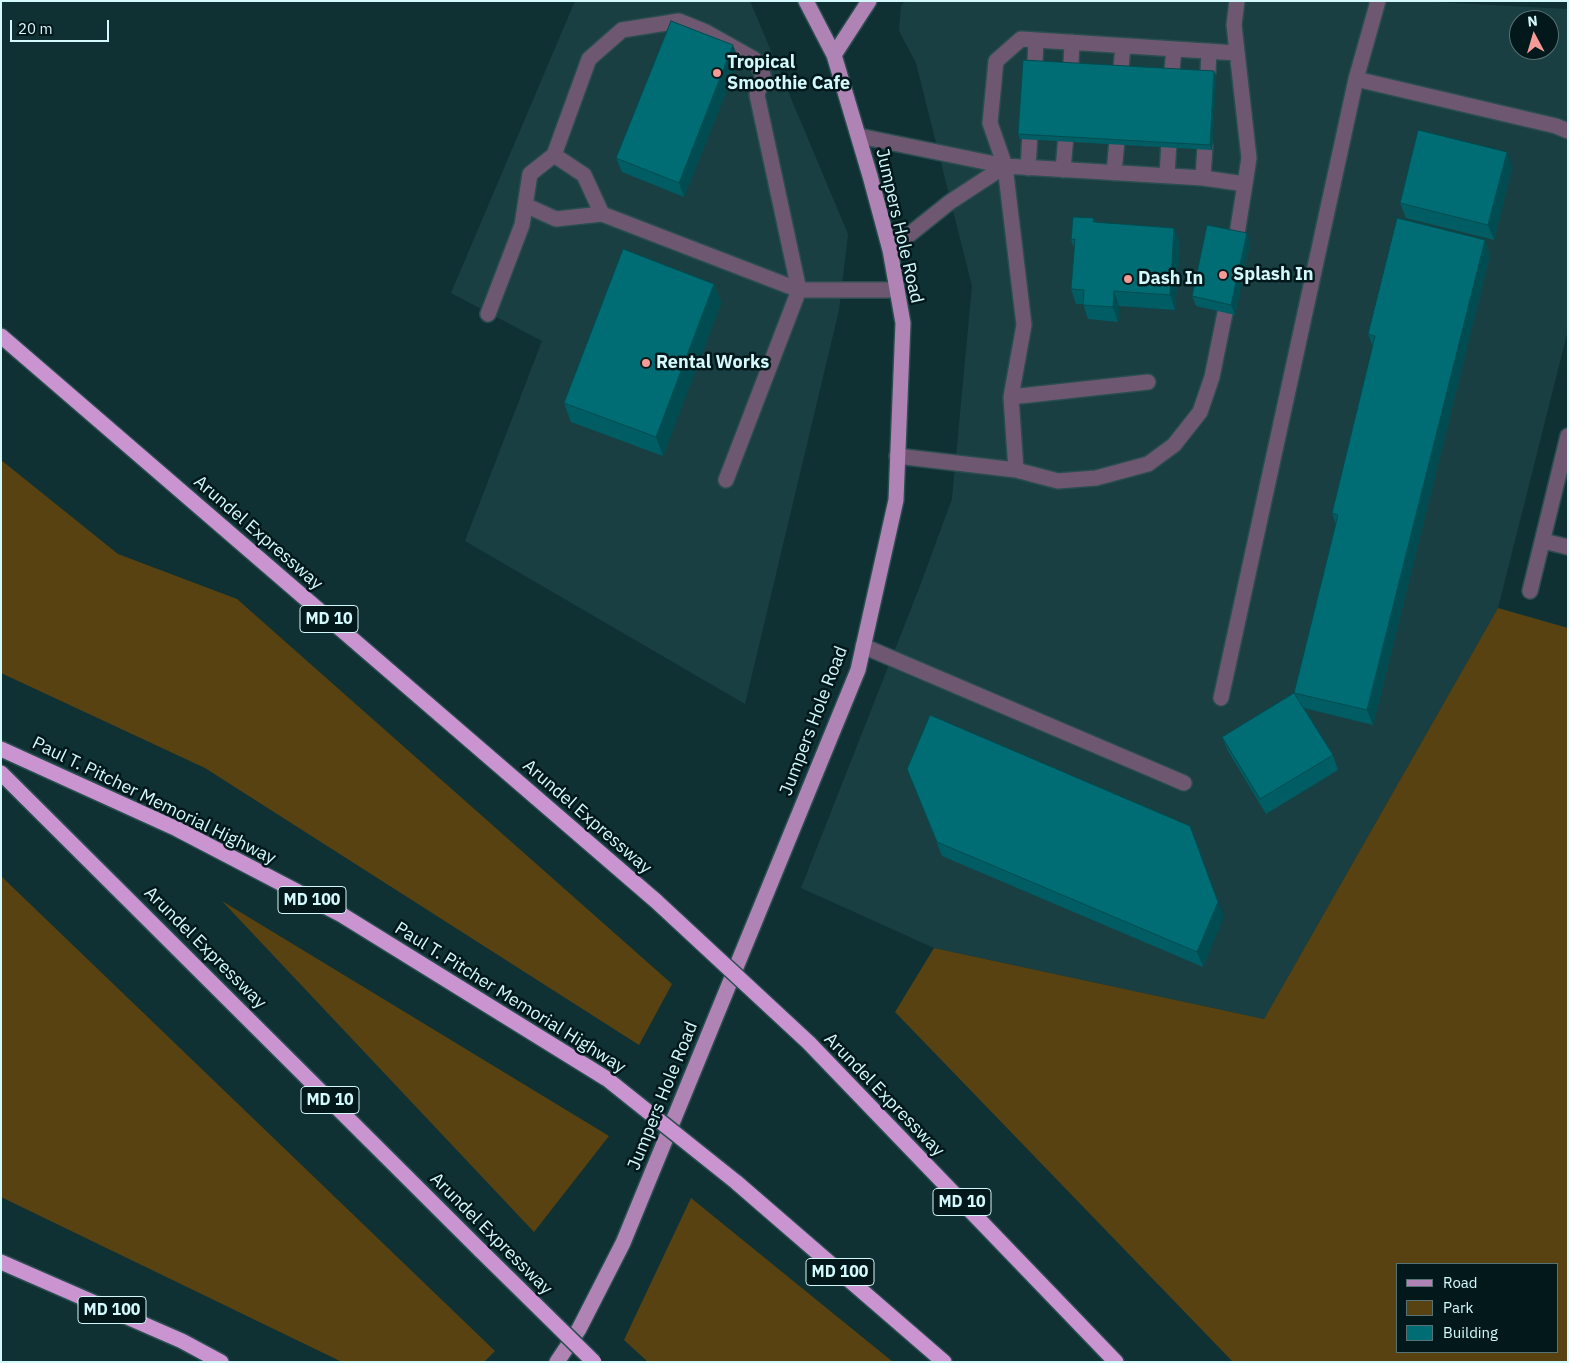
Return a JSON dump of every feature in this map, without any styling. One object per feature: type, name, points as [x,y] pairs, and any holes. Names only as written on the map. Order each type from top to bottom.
[{"type":"highway","name":"Arundel Expressway","points":[[1,336],[656,902],[808,1043],[1116,1362]]},
{"type":"highway","name":"Paul T. Pitcher Memorial Highway","points":[[1,749],[177,829],[342,915],[607,1079],[736,1182],[944,1362]]},
{"type":"highway","name":"Arundel Expressway","points":[[1,773],[594,1362]]},
{"type":"highway","name":"MD 100","points":[[1,1262],[182,1341],[221,1362]]},
{"type":"main road","name":"Jumpers Hole Road","points":[[557,1362],[579,1329],[623,1243],[858,670],[896,500],[903,323],[890,250],[834,55],[806,1]]},
{"type":"main road","points":[[834,55],[869,1]]},
{"type":"lane","points":[[1236,240],[1249,158],[1234,25],[1237,1]]},
{"type":"lane","points":[[1221,698],[1356,79],[1378,1]]},
{"type":"lane","points":[[488,314],[522,225],[530,174],[554,155],[589,59],[622,30],[679,21],[706,32],[754,59],[763,75],[757,95],[799,290],[726,480]]},
{"type":"lane","points":[[1016,470],[1011,397],[1024,325],[1004,166],[990,123],[996,61],[1021,39],[1237,52]]},
{"type":"lane","points":[[1035,62],[1036,40]]},
{"type":"lane","points":[[1071,63],[1072,42]]},
{"type":"lane","points":[[1122,68],[1123,46]]},
{"type":"lane","points":[[1172,70],[1174,49]]},
{"type":"lane","points":[[1208,72],[1209,51]]},
{"type":"lane","points":[[1356,79],[1556,126],[1568,131]]},
{"type":"lane","points":[[1028,168],[1030,134]]},
{"type":"lane","points":[[1063,170],[1066,135]]},
{"type":"lane","points":[[858,136],[1004,166],[1167,175],[1245,184]]},
{"type":"lane","points":[[1114,172],[1117,140]]},
{"type":"lane","points":[[1167,175],[1169,142]]},
{"type":"lane","points":[[1204,178],[1205,146]]},
{"type":"lane","points":[[554,155],[584,175],[602,214]]},
{"type":"lane","points":[[890,250],[950,202],[1004,166]]},
{"type":"lane","points":[[525,205],[556,219],[602,214],[799,290],[897,290]]},
{"type":"lane","points":[[897,456],[1016,470],[1058,481],[1096,478],[1148,464],[1174,444],[1200,412],[1212,376],[1225,313]]},
{"type":"lane","points":[[1011,397],[1148,382]]},
{"type":"lane","points":[[1530,591],[1568,436]]},
{"type":"lane","points":[[1543,540],[1568,547]]},
{"type":"lane","points":[[863,646],[1184,783]]},
{"type":"shaded area","points":[[575,1],[750,1],[848,234],[839,310],[745,704],[465,541],[542,341],[451,293]]},
{"type":"shaded area","points":[[905,1],[1417,1],[1568,9],[1568,330],[1498,608],[1264,1019],[934,948],[801,888],[920,586],[952,499],[972,286],[916,63],[899,31],[901,6]]},
{"type":"green space","points":[[1,460],[118,554],[237,599],[672,984],[639,1045],[205,768],[1,673]]},
{"type":"green space","points":[[1498,608],[1568,628],[1568,1362],[1233,1362],[895,1012],[934,948],[1264,1019]]},
{"type":"green space","points":[[1,876],[495,1351],[484,1362],[342,1362],[1,1197]]},
{"type":"green space","points":[[222,901],[609,1136],[534,1232]]},
{"type":"green space","points":[[691,1198],[893,1362],[648,1362],[624,1340]]},
{"type":"building","points":[[671,21],[733,45],[679,183],[616,158]]},
{"type":"building","points":[[1023,60],[1214,71],[1210,145],[1018,134]]},
{"type":"building","points":[[1418,130],[1507,152],[1488,225],[1400,203]]},
{"type":"building","name":"Dash In","points":[[1073,217],[1094,218],[1093,222],[1174,228],[1170,295],[1114,291],[1113,307],[1083,305],[1084,290],[1071,289],[1075,239],[1071,240]]},
{"type":"building","points":[[1397,218],[1485,240],[1367,710],[1294,693],[1338,515],[1332,513],[1375,336],[1368,334]]},
{"type":"building","name":"Splash In","points":[[1207,225],[1247,233],[1231,305],[1192,296]]},
{"type":"building","name":"Rental Works","points":[[623,249],[714,284],[656,437],[564,403]]},
{"type":"building","points":[[1294,693],[1333,755],[1260,799],[1222,737]]},
{"type":"building","points":[[930,715],[1190,826],[1218,902],[1197,952],[937,842],[907,769]]},
{"type":"place","name":"Tropical Smoothie Cafe","points":[[717,73]]},
{"type":"place","name":"Splash In","points":[[1223,275]]},
{"type":"place","name":"Dash In","points":[[1128,279]]},
{"type":"place","name":"Rental Works","points":[[646,363]]}]
